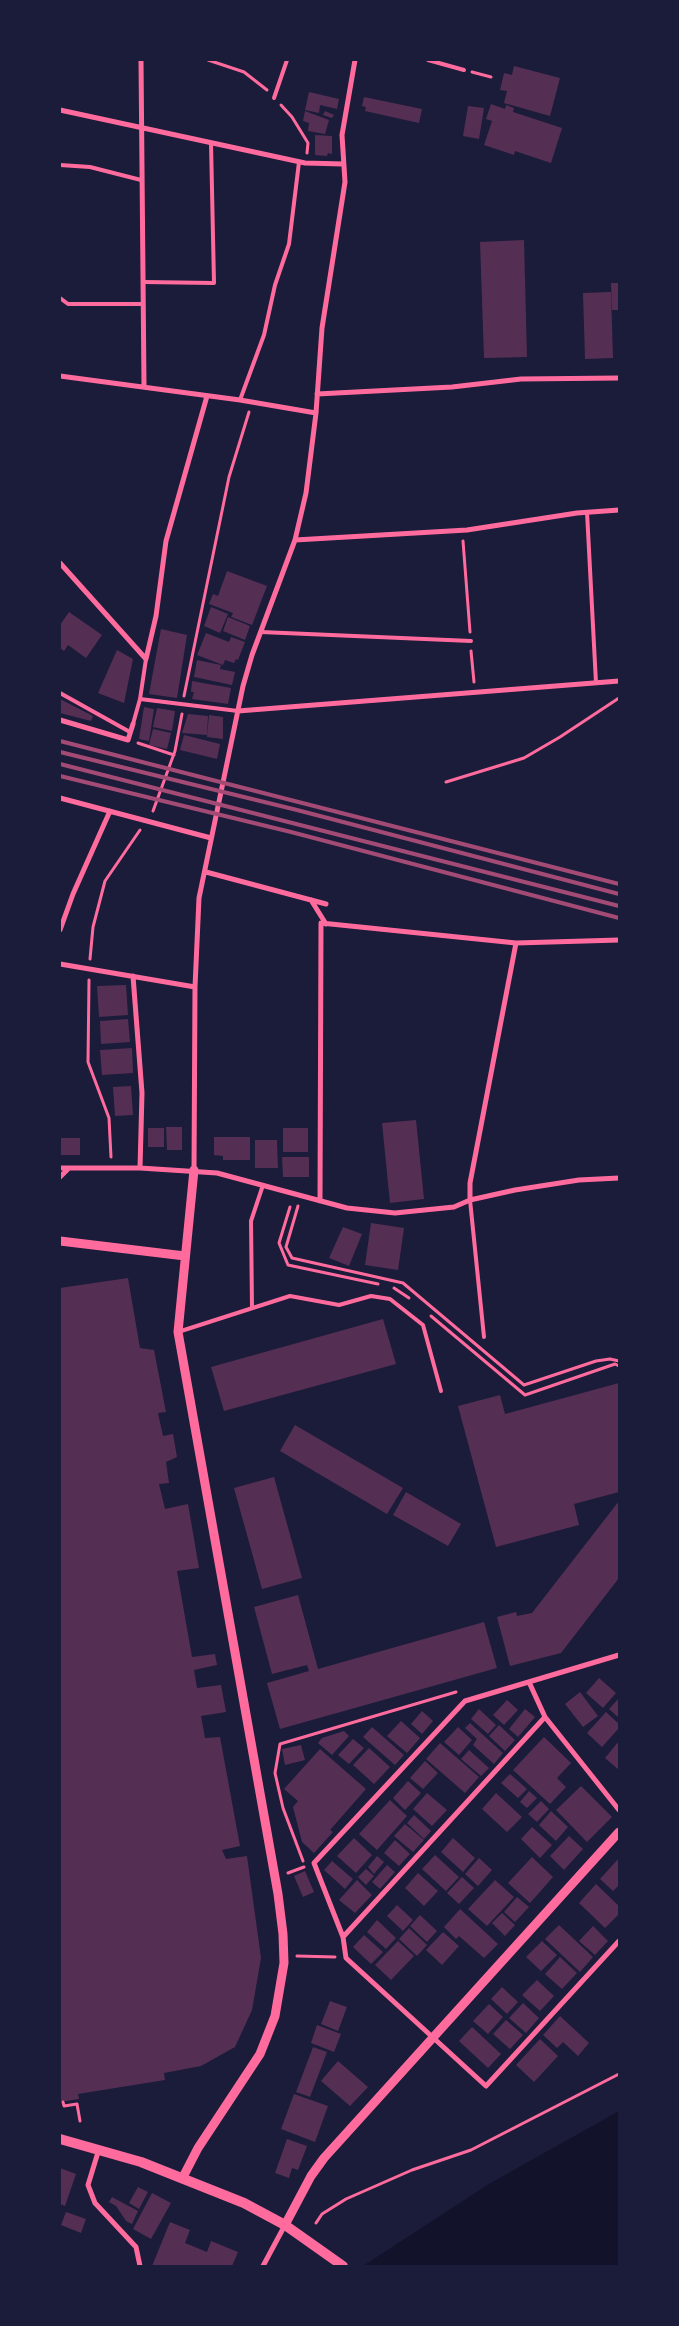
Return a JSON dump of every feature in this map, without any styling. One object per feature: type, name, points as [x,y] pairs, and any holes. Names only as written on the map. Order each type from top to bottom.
[{"type":"main road","points":[[60,2138],[100,2149],[183,2177],[244,2203],[285,2225],[343,2266]]},
{"type":"street","points":[[141,60],[144,386]]},
{"type":"street","points":[[183,2177],[198,2148],[260,2054],[275,2016],[284,1963],[283,1934],[276,1884],[178,1332],[194,1170],[195,987],[199,898],[206,872],[211,838],[238,710],[261,632],[295,540],[306,493],[316,413],[322,328],[345,182],[342,136],[355,60]]},
{"type":"street","points":[[60,110],[299,162],[325,165],[343,164]]},
{"type":"street","points":[[60,376],[144,386],[316,413]]},
{"type":"street","points":[[317,394],[452,387],[521,379],[619,378]]},
{"type":"street","points":[[146,660],[156,616],[166,541],[207,396]]},
{"type":"street","points":[[295,540],[462,531],[587,512],[619,510]]},
{"type":"street","points":[[60,563],[146,660]]},
{"type":"street","points":[[238,710],[619,681]]},
{"type":"street","points":[[60,720],[128,740],[133,724]]},
{"type":"street","points":[[60,798],[150,820],[211,838]]},
{"type":"street","points":[[60,930],[73,894],[110,810]]},
{"type":"street","points":[[206,872],[326,904]]},
{"type":"street","points":[[311,900],[326,924]]},
{"type":"street","points":[[320,1201],[321,923],[516,943],[619,940]]},
{"type":"street","points":[[470,1200],[470,1183],[516,943]]},
{"type":"street","points":[[60,964],[195,987]]},
{"type":"street","points":[[133,976],[142,1094],[140,1168]]},
{"type":"street","points":[[60,1168],[140,1168],[217,1172],[347,1208],[395,1213],[454,1206],[470,1200],[516,1190],[579,1180],[619,1178]]},
{"type":"street","points":[[60,1178],[68,1168]]},
{"type":"street","points":[[60,1241],[185,1256]]},
{"type":"street","points":[[619,1655],[465,1701],[314,1863],[343,1937],[346,1958],[486,2086],[619,1941]]},
{"type":"street","points":[[529,1682],[545,1717],[619,1810]]},
{"type":"street","points":[[343,1937],[545,1717]]},
{"type":"street","points":[[264,2266],[311,2176],[324,2158],[619,1832]]},
{"type":"street","points":[[100,2149],[88,2185],[94,2203],[136,2247],[140,2266]]},
{"type":"lane","points":[[274,98],[287,60]]},
{"type":"lane","points":[[428,60],[464,70]]},
{"type":"lane","points":[[143,282],[214,282],[211,143]]},
{"type":"lane","points":[[240,400],[264,335],[275,285],[289,244],[299,162]]},
{"type":"lane","points":[[60,165],[90,167],[141,180]]},
{"type":"lane","points":[[60,298],[68,304],[143,304]]},
{"type":"lane","points":[[587,512],[596,683]]},
{"type":"lane","points":[[261,632],[471,641]]},
{"type":"lane","points":[[133,724],[140,699],[146,660]]},
{"type":"lane","points":[[60,693],[130,732]]},
{"type":"lane","points":[[140,699],[183,706],[238,710]]},
{"type":"lane","points":[[252,1308],[251,1221],[263,1185]]},
{"type":"lane","points":[[470,1200],[484,1337]]},
{"type":"lane","points":[[178,1332],[290,1296],[339,1305],[371,1296],[390,1299],[423,1325],[440,1391]]},
{"type":"path","points":[[464,70],[491,77]]},
{"type":"path","points":[[111,1168],[109,1118],[88,1062],[89,969],[93,926],[105,880],[140,829],[150,820],[174,755],[197,627],[229,478],[252,402]]},
{"type":"path","points":[[462,531],[475,692]]},
{"type":"path","points":[[446,782],[524,758],[619,698]]},
{"type":"path","points":[[128,740],[174,755]]},
{"type":"path","points":[[301,1196],[286,1247],[292,1258],[403,1283],[524,1385],[596,1361],[610,1359],[619,1361]]},
{"type":"path","points":[[304,1867],[283,1808],[275,1773],[280,1744],[455,1693]]},
{"type":"path","points":[[288,1873],[314,1863]]},
{"type":"path","points":[[297,1956],[346,1958]]},
{"type":"path","points":[[316,2224],[322,2214],[346,2199],[412,2170],[471,2150],[619,2074]]},
{"type":"path","points":[[63,2102],[64,2106],[77,2104],[80,2121]]},
{"type":"shaded area","points":[[619,2111],[619,2266],[363,2266],[489,2184]]},
{"type":"building","points":[[514,66],[560,78],[550,116],[504,103],[507,91],[500,90],[504,73],[512,75]]},
{"type":"building","points":[[309,92],[339,99],[337,109],[320,105],[319,113],[305,110]]},
{"type":"building","points":[[364,97],[422,109],[419,123],[365,111],[366,107],[362,106]]},
{"type":"building","points":[[491,104],[505,109],[506,105],[514,108],[513,112],[562,128],[551,163],[515,151],[514,155],[484,145],[492,121],[486,119]]},
{"type":"building","points":[[468,106],[484,108],[479,139],[463,136]]},
{"type":"building","points":[[305,111],[329,120],[325,134],[308,131],[309,123],[303,121]]},
{"type":"building","points":[[325,111],[334,115],[332,118],[323,115]]},
{"type":"building","points":[[315,135],[332,136],[332,154],[328,153],[327,156],[315,155]]},
{"type":"building","points":[[524,240],[527,357],[484,358],[480,242]]},
{"type":"building","points":[[611,283],[619,283],[619,310],[612,310]]},
{"type":"building","points":[[611,292],[613,358],[585,359],[583,293]]},
{"type":"building","points":[[227,571],[267,586],[252,625],[231,617],[233,613],[209,604],[213,594],[218,596]]},
{"type":"building","points":[[211,607],[228,614],[220,633],[204,626]]},
{"type":"building","points":[[69,612],[102,635],[86,658],[68,645],[64,651],[60,648],[60,625]]},
{"type":"building","points":[[228,617],[250,626],[245,640],[223,631]]},
{"type":"building","points":[[161,629],[187,635],[177,698],[149,694]]},
{"type":"building","points":[[206,633],[229,642],[231,637],[245,642],[238,660],[236,659],[234,663],[225,660],[223,665],[197,655]]},
{"type":"building","points":[[117,650],[133,659],[124,703],[98,693]]},
{"type":"building","points":[[197,660],[221,665],[220,669],[235,672],[232,685],[194,677]]},
{"type":"building","points":[[192,681],[231,688],[228,704],[192,699],[194,692],[191,692]]},
{"type":"building","points":[[60,699],[93,716],[91,721],[60,713]]},
{"type":"building","points":[[144,707],[154,709],[149,741],[139,739]]},
{"type":"building","points":[[157,708],[175,711],[172,731],[153,727]]},
{"type":"building","points":[[188,714],[208,716],[207,735],[182,733]]},
{"type":"building","points":[[209,715],[223,717],[223,739],[207,737]]},
{"type":"building","points":[[153,729],[171,733],[167,749],[149,745]]},
{"type":"building","points":[[184,735],[220,744],[217,759],[180,750]]},
{"type":"building","points":[[126,985],[128,1015],[99,1017],[97,986]]},
{"type":"building","points":[[128,1019],[130,1042],[101,1044],[100,1021]]},
{"type":"building","points":[[132,1048],[133,1073],[102,1075],[100,1050]]},
{"type":"building","points":[[131,1086],[133,1115],[115,1116],[113,1087]]},
{"type":"building","points":[[416,1120],[424,1199],[390,1203],[382,1123]]},
{"type":"building","points":[[166,1127],[182,1127],[182,1150],[167,1150]]},
{"type":"building","points":[[148,1128],[164,1128],[164,1147],[148,1147]]},
{"type":"building","points":[[283,1128],[308,1128],[308,1152],[283,1152]]},
{"type":"building","points":[[214,1137],[250,1137],[250,1160],[223,1160],[223,1156],[214,1155]]},
{"type":"building","points":[[60,1138],[80,1138],[80,1155],[60,1155]]},
{"type":"building","points":[[255,1140],[277,1140],[278,1168],[255,1168]]},
{"type":"building","points":[[282,1157],[309,1157],[309,1177],[283,1177]]},
{"type":"building","points":[[371,1223],[404,1228],[398,1270],[365,1265]]},
{"type":"building","points":[[343,1227],[362,1234],[349,1266],[329,1258]]},
{"type":"building","points":[[128,1278],[140,1348],[154,1350],[166,1412],[158,1413],[163,1436],[173,1434],[177,1457],[166,1462],[169,1483],[159,1484],[165,1509],[188,1504],[199,1568],[177,1571],[192,1657],[215,1654],[217,1665],[194,1670],[197,1688],[221,1685],[226,1712],[201,1716],[205,1738],[220,1737],[240,1846],[222,1850],[226,1859],[247,1856],[261,1958],[252,2010],[235,2047],[201,2066],[164,2073],[165,2080],[78,2094],[79,2099],[60,2102],[60,1288]]},
{"type":"building","points":[[383,1319],[396,1364],[224,1411],[211,1367]]},
{"type":"building","points":[[619,1383],[619,1492],[574,1504],[579,1525],[496,1547],[458,1406],[500,1395],[505,1414]]},
{"type":"building","points":[[295,1425],[403,1488],[387,1514],[280,1451]]},
{"type":"building","points":[[274,1477],[302,1578],[262,1589],[234,1488]]},
{"type":"building","points":[[406,1492],[461,1524],[448,1546],[393,1515]]},
{"type":"building","points":[[619,1501],[619,1578],[561,1653],[510,1666],[497,1617],[516,1612],[517,1616],[532,1613]]},
{"type":"building","points":[[298,1595],[318,1669],[484,1622],[497,1668],[280,1729],[267,1683],[309,1671],[307,1665],[272,1674],[254,1607]]},
{"type":"building","points":[[599,1678],[616,1693],[603,1708],[586,1693]]},
{"type":"building","points":[[580,1692],[598,1716],[583,1727],[565,1704]]},
{"type":"building","points":[[619,1698],[619,1718],[609,1709]]},
{"type":"building","points":[[507,1700],[518,1710],[504,1725],[493,1715]]},
{"type":"building","points":[[479,1709],[496,1725],[488,1734],[471,1719]]},
{"type":"building","points":[[525,1709],[535,1717],[518,1737],[509,1729]]},
{"type":"building","points":[[422,1711],[433,1721],[422,1734],[411,1724]]},
{"type":"building","points":[[606,1712],[619,1724],[619,1728],[602,1747],[587,1733]]},
{"type":"building","points":[[401,1721],[420,1738],[407,1753],[387,1736]]},
{"type":"building","points":[[470,1723],[503,1753],[494,1764],[473,1745],[477,1739],[465,1728]]},
{"type":"building","points":[[499,1725],[515,1740],[505,1751],[489,1736]]},
{"type":"building","points":[[372,1727],[404,1755],[395,1765],[363,1737]]},
{"type":"building","points":[[458,1727],[472,1740],[459,1755],[444,1742]]},
{"type":"building","points":[[344,1731],[349,1736],[332,1755],[318,1743],[322,1738]]},
{"type":"building","points":[[544,1737],[571,1763],[557,1778],[566,1787],[550,1804],[513,1770]]},
{"type":"building","points":[[353,1739],[364,1748],[349,1764],[338,1755]]},
{"type":"building","points":[[619,1741],[619,1770],[605,1758]]},
{"type":"building","points":[[440,1743],[479,1777],[465,1793],[426,1759]]},
{"type":"building","points":[[301,1745],[305,1760],[285,1765],[282,1749]]},
{"type":"building","points":[[369,1748],[390,1767],[374,1784],[353,1765]]},
{"type":"building","points":[[320,1749],[366,1789],[330,1830],[333,1832],[314,1853],[302,1842],[293,1807],[298,1801],[284,1789]]},
{"type":"building","points":[[469,1750],[489,1768],[481,1776],[461,1759]]},
{"type":"building","points":[[425,1761],[438,1773],[423,1789],[410,1778]]},
{"type":"building","points":[[510,1774],[527,1789],[518,1798],[501,1783]]},
{"type":"building","points":[[408,1781],[421,1793],[405,1810],[393,1798]]},
{"type":"building","points":[[581,1786],[612,1817],[587,1842],[556,1810]]},
{"type":"building","points":[[529,1791],[537,1798],[527,1808],[520,1802]]},
{"type":"building","points":[[427,1793],[447,1810],[432,1826],[413,1809]]},
{"type":"building","points":[[496,1793],[522,1817],[507,1832],[482,1809]]},
{"type":"building","points":[[390,1800],[407,1816],[377,1850],[359,1834]]},
{"type":"building","points":[[541,1801],[549,1809],[537,1822],[528,1814]]},
{"type":"building","points":[[551,1811],[568,1827],[556,1841],[539,1825]]},
{"type":"building","points":[[414,1815],[431,1831],[424,1839],[407,1823]]},
{"type":"building","points":[[405,1824],[424,1840],[413,1852],[394,1836]]},
{"type":"building","points":[[532,1827],[552,1845],[540,1858],[521,1839]]},
{"type":"building","points":[[569,1836],[583,1849],[564,1870],[550,1856]]},
{"type":"building","points":[[354,1838],[372,1855],[356,1873],[337,1856]]},
{"type":"building","points":[[453,1838],[475,1858],[463,1872],[441,1852]]},
{"type":"building","points":[[395,1840],[410,1854],[399,1866],[384,1853]]},
{"type":"building","points":[[435,1855],[459,1877],[446,1891],[422,1869]]},
{"type":"building","points":[[377,1856],[384,1862],[374,1874],[368,1867]]},
{"type":"building","points":[[532,1857],[553,1877],[530,1903],[508,1883]]},
{"type":"building","points":[[479,1858],[492,1870],[478,1886],[465,1874]]},
{"type":"building","points":[[619,1858],[619,1885],[613,1891],[600,1879]]},
{"type":"building","points":[[332,1861],[353,1879],[345,1889],[324,1870]]},
{"type":"building","points":[[387,1865],[395,1872],[380,1889],[372,1882]]},
{"type":"building","points":[[366,1869],[374,1876],[366,1885],[358,1877]]},
{"type":"building","points":[[305,1871],[314,1892],[303,1897],[294,1876]]},
{"type":"building","points":[[418,1873],[438,1891],[424,1906],[405,1888]]},
{"type":"building","points":[[462,1877],[474,1888],[459,1904],[447,1893]]},
{"type":"building","points":[[357,1880],[372,1895],[355,1913],[339,1900]]},
{"type":"building","points":[[495,1880],[514,1897],[487,1926],[468,1909]]},
{"type":"building","points":[[596,1884],[619,1906],[619,1914],[605,1928],[579,1903]]},
{"type":"building","points":[[517,1897],[529,1907],[515,1922],[504,1912]]},
{"type":"building","points":[[397,1905],[413,1920],[403,1931],[387,1916]]},
{"type":"building","points":[[460,1909],[498,1944],[484,1958],[459,1936],[456,1939],[444,1927]]},
{"type":"building","points":[[502,1913],[515,1925],[505,1936],[492,1923]]},
{"type":"building","points":[[420,1915],[437,1931],[427,1942],[410,1926]]},
{"type":"building","points":[[377,1920],[396,1938],[386,1949],[367,1932]]},
{"type":"building","points":[[559,1925],[593,1957],[580,1972],[545,1939]]},
{"type":"building","points":[[593,1926],[608,1941],[595,1955],[579,1941]]},
{"type":"building","points":[[409,1928],[427,1945],[417,1956],[399,1939]]},
{"type":"building","points":[[443,1932],[459,1946],[442,1965],[426,1950]]},
{"type":"building","points":[[364,1935],[383,1952],[371,1964],[353,1947]]},
{"type":"building","points":[[398,1941],[414,1956],[391,1980],[375,1965]]},
{"type":"building","points":[[542,1941],[557,1955],[541,1971],[526,1957]]},
{"type":"building","points":[[560,1957],[577,1973],[562,1989],[545,1974]]},
{"type":"building","points":[[537,1980],[554,1996],[540,2011],[522,1995]]},
{"type":"building","points":[[502,1987],[518,2002],[507,2014],[491,1999]]},
{"type":"building","points":[[330,2001],[347,2007],[338,2031],[321,2024]]},
{"type":"building","points":[[523,2003],[539,2018],[526,2033],[509,2018]]},
{"type":"building","points":[[489,2004],[503,2017],[488,2034],[473,2021]]},
{"type":"building","points":[[560,2016],[589,2043],[578,2056],[563,2042],[557,2048],[543,2035]]},
{"type":"building","points":[[506,2020],[523,2035],[510,2049],[493,2034]]},
{"type":"building","points":[[317,2025],[341,2034],[334,2052],[311,2043]]},
{"type":"building","points":[[472,2027],[501,2054],[488,2068],[459,2041]]},
{"type":"building","points":[[540,2039],[558,2056],[534,2082],[516,2065]]},
{"type":"building","points":[[313,2047],[327,2052],[310,2097],[296,2092]]},
{"type":"building","points":[[338,2061],[368,2087],[350,2106],[321,2081]]},
{"type":"building","points":[[294,2094],[328,2106],[315,2142],[281,2129]]},
{"type":"building","points":[[287,2139],[307,2146],[298,2170],[292,2168],[289,2178],[275,2173]]},
{"type":"building","points":[[60,2168],[76,2174],[65,2206],[60,2204]]},
{"type":"building","points":[[138,2187],[148,2192],[139,2209],[129,2203]]},
{"type":"building","points":[[152,2193],[171,2203],[151,2239],[133,2229]]},
{"type":"building","points":[[112,2197],[138,2211],[132,2224],[126,2221],[116,2206],[109,2202]]},
{"type":"building","points":[[66,2212],[86,2219],[81,2233],[61,2225]]},
{"type":"building","points":[[170,2222],[190,2230],[185,2243],[207,2252],[211,2241],[238,2252],[232,2266],[152,2266]]},
{"type":"railway","points":[[60,741],[619,884]]},
{"type":"railway","points":[[60,752],[297,810],[619,894]]},
{"type":"railway","points":[[60,764],[619,906]]},
{"type":"railway","points":[[60,776],[291,832],[619,918]]}]
